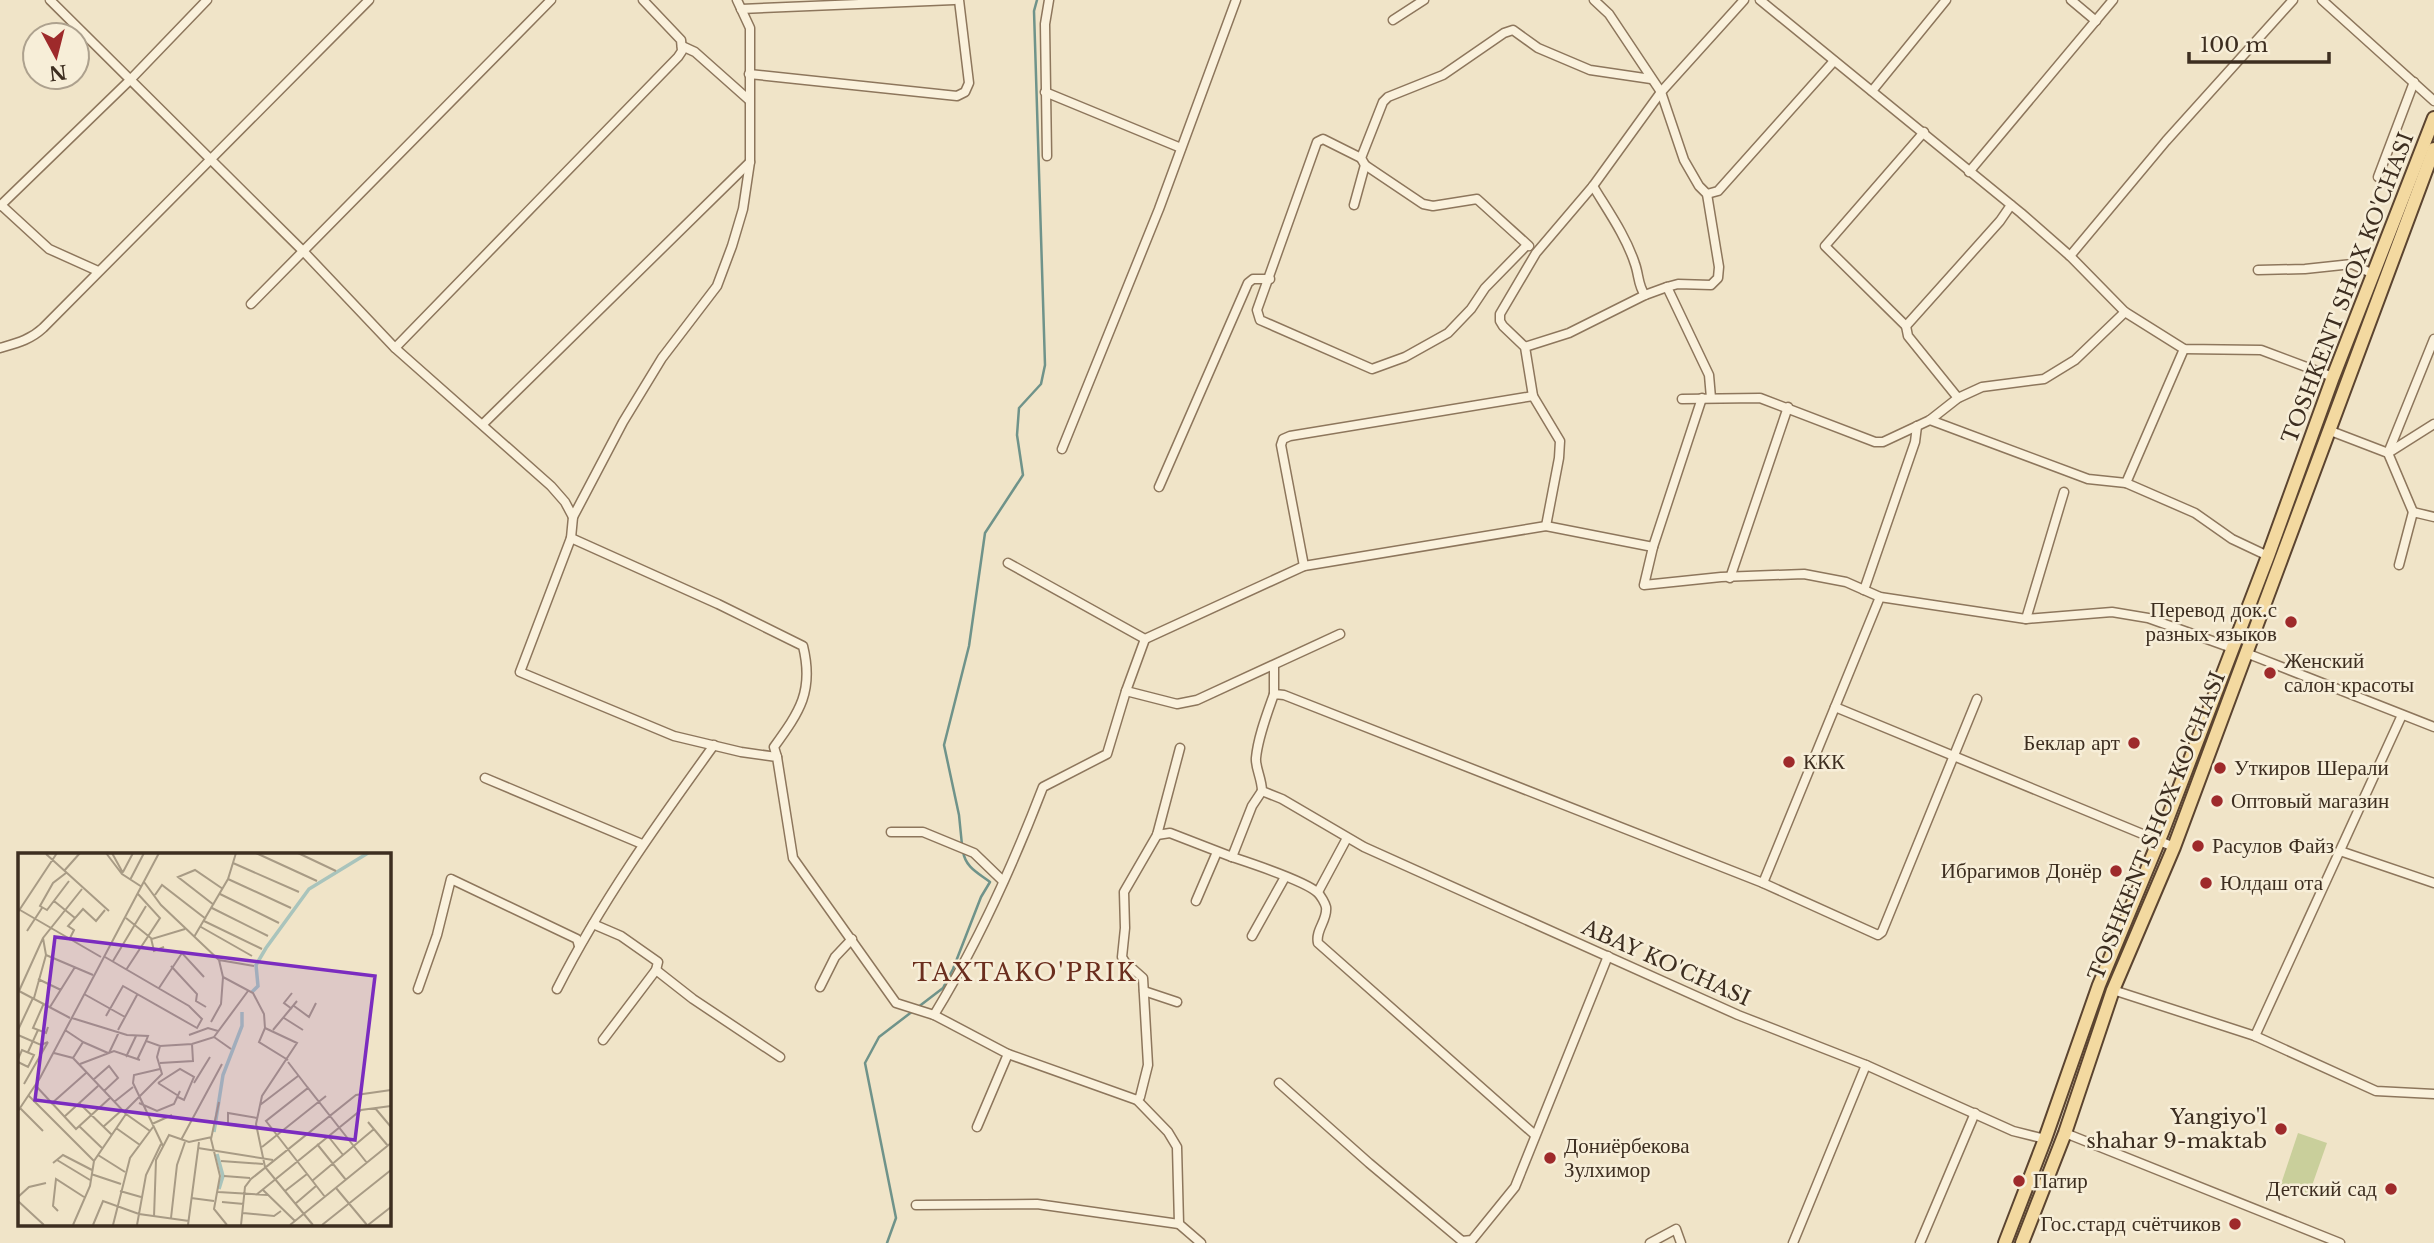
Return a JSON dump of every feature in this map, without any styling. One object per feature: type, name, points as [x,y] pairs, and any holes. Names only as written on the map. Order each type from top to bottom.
[{"type":"main road","name":"TOSHKENT SHOX KO'CHASI","points":[[2005,1243],[2099,985],[2159,841],[2333,377],[2434,118]]},
{"type":"main road","name":"TOSHKENT SHOX KO'CHASI","points":[[2022,1243],[2063,1139],[2113,990],[2174,847],[2434,149]]},
{"type":"main road","points":[[2232,648],[2246,653]]},
{"type":"main road","points":[[2049,1126],[2063,1139]]},
{"type":"main road","points":[[2045,1139],[2063,1139]]},
{"type":"street","points":[[50,0],[304,252],[395,348],[483,424],[565,502],[573,517]]},
{"type":"street","points":[[0,348],[33,337],[369,0]]},
{"type":"street","points":[[251,304],[551,0]]},
{"type":"street","points":[[395,348],[678,57],[681,40],[643,0]]},
{"type":"street","points":[[737,0],[750,28],[750,162],[743,209],[732,246],[717,285],[650,376],[573,517],[571,538],[520,672],[674,736],[777,757]]},
{"type":"street","points":[[741,9],[957,0],[969,83],[965,92],[957,96],[749,74]]},
{"type":"street","points":[[1047,156],[1045,24],[1049,0]]},
{"type":"street","points":[[1062,449],[1181,148],[1236,0]]},
{"type":"street","points":[[1393,20],[1423,0]]},
{"type":"street","points":[[1525,347],[1569,333],[1645,295],[1667,287],[1678,284],[1711,285],[1718,278],[1719,267],[1707,194],[1699,186],[1684,160],[1661,92],[1609,14],[1594,0]]},
{"type":"street","points":[[1546,526],[1560,441],[1533,396],[1525,347],[1503,326],[1500,314],[1536,253],[1593,186],[1661,92],[1744,0]]},
{"type":"street","points":[[1760,0],[1772,3],[1834,61],[2011,205],[2070,256],[2125,312],[2184,349],[2261,350],[2333,377]]},
{"type":"street","points":[[1872,91],[1946,0]]},
{"type":"street","points":[[2071,0],[2096,21]]},
{"type":"street","points":[[1969,172],[2113,0]]},
{"type":"street","points":[[2070,256],[2166,141],[2293,0]]},
{"type":"street","points":[[2322,0],[2434,100]]},
{"type":"street","points":[[98,271],[49,249],[0,205],[130,80],[203,2]]},
{"type":"street","points":[[1354,205],[1363,161],[1383,102],[1388,97],[1443,75],[1504,33],[1513,30],[1538,47],[1590,70],[1651,79]]},
{"type":"street","points":[[682,46],[695,51],[749,100]]},
{"type":"street","points":[[1707,194],[1718,191],[1834,61]]},
{"type":"street","points":[[2378,177],[2414,82]]},
{"type":"street","points":[[1045,92],[1181,148]]},
{"type":"street","points":[[1924,132],[1825,246],[1906,326],[1908,336],[1958,398]]},
{"type":"street","points":[[1527,245],[1485,288],[1471,309],[1448,333],[1405,357],[1372,369],[1260,320],[1257,310],[1317,142],[1323,139],[1363,161],[1423,204],[1433,206],[1476,199],[1536,253]]},
{"type":"street","points":[[483,424],[750,162]]},
{"type":"street","points":[[1593,186],[1620,231],[1636,265],[1641,290],[1645,295]]},
{"type":"street","points":[[1906,326],[2000,221],[2011,205]]},
{"type":"street","points":[[2258,270],[2353,264],[2373,274]]},
{"type":"street","points":[[1159,487],[1248,283],[1253,279],[1270,279]]},
{"type":"street","points":[[1667,287],[1709,375],[1707,398],[1653,547],[1644,584],[1804,574],[1846,582],[1880,597],[2026,619],[2112,612],[2148,618],[2232,648]]},
{"type":"street","points":[[1682,399],[1760,398],[1875,442],[1890,440],[1930,420],[1958,398],[1982,387],[2044,379],[2075,360],[2125,312]]},
{"type":"street","points":[[2399,565],[2413,512],[2388,453],[2434,339]]},
{"type":"street","points":[[2126,483],[2184,349]]},
{"type":"street","points":[[1304,566],[1280,445],[1283,439],[1533,396]]},
{"type":"street","points":[[1730,578],[1788,407]]},
{"type":"street","points":[[1930,420],[2088,480],[2126,483],[2195,513],[2232,539],[2268,556]]},
{"type":"street","points":[[2388,453],[2434,424]]},
{"type":"street","points":[[1864,590],[1915,442],[1917,426]]},
{"type":"street","points":[[2328,430],[2388,453]]},
{"type":"street","points":[[2026,619],[2064,492]]},
{"type":"street","points":[[2413,512],[2434,517]]},
{"type":"street","points":[[931,1014],[961,971],[1024,838],[1043,787],[1107,754],[1145,639],[1304,566],[1546,526],[1653,547]]},
{"type":"street","points":[[571,538],[718,604],[803,646],[807,662],[806,685],[799,713],[774,747],[793,858],[896,1003],[931,1014],[1008,1054],[1137,1100],[1168,1132],[1177,1147],[1179,1224]]},
{"type":"street","points":[[1008,563],[1145,639]]},
{"type":"street","points":[[1763,883],[1880,597]]},
{"type":"street","points":[[1126,691],[1177,704],[1197,700],[1340,634]]},
{"type":"street","points":[[2246,653],[2434,727]]},
{"type":"street","points":[[1232,857],[1252,806],[1262,791],[1256,758],[1274,694],[1273,666]]},
{"type":"street","points":[[1274,694],[1284,695],[1763,883],[1875,934],[1880,934],[1977,699]]},
{"type":"street","points":[[1835,707],[2174,847]]},
{"type":"street","points":[[2255,1036],[2402,715]]},
{"type":"street","points":[[557,989],[579,946],[642,844],[714,745]]},
{"type":"street","points":[[1137,1100],[1148,1065],[1144,991],[1143,978],[1122,957],[1125,928],[1124,892],[1157,835],[1180,748]]},
{"type":"street","points":[[485,778],[642,844]]},
{"type":"street","name":"ABAY KO'CHASI","points":[[1262,791],[1282,799],[1364,847],[1738,1014],[1866,1065],[2013,1131],[2045,1139]]},
{"type":"street","points":[[891,832],[923,832],[974,853],[1003,881]]},
{"type":"street","points":[[1157,835],[1170,833],[1318,892],[1326,911],[1317,935],[1318,943],[1535,1135]]},
{"type":"street","points":[[1318,892],[1348,838]]},
{"type":"street","points":[[2340,851],[2434,883]]},
{"type":"street","points":[[1196,901],[1217,852]]},
{"type":"street","points":[[1252,936],[1285,877]]},
{"type":"street","points":[[418,989],[437,935],[451,879],[577,939],[579,946]]},
{"type":"street","points":[[593,924],[621,936],[658,962],[656,970],[603,1040]]},
{"type":"street","points":[[820,987],[835,957],[852,939]]},
{"type":"street","points":[[1279,1083],[1462,1241],[1472,1240],[1515,1186],[1608,956]]},
{"type":"street","points":[[656,970],[693,999],[780,1056]]},
{"type":"street","points":[[2113,990],[2255,1036],[2376,1091],[2434,1094]]},
{"type":"street","points":[[1144,991],[1177,1002]]},
{"type":"street","points":[[978,1127],[1008,1054]]},
{"type":"street","points":[[1793,1243],[1866,1065]]},
{"type":"street","points":[[1920,1243],[1975,1113]]},
{"type":"street","points":[[2063,1139],[2322,1240],[2340,1243]]},
{"type":"street","points":[[916,1205],[1037,1204],[1179,1224],[1201,1243]]},
{"type":"street","points":[[1650,1243],[1676,1229],[1681,1243]]},
{"type":"green space","points":[[2298,1133],[2327,1143],[2308,1197],[2280,1187]]},
{"type":"waterway","points":[[962,845],[959,815],[944,745],[969,646],[985,533],[1023,475],[1017,435],[1019,408],[1041,384],[1045,365],[1034,11],[1037,0]]},
{"type":"waterway","points":[[887,1243],[896,1218],[865,1063],[879,1037],[943,988],[953,969],[981,897],[990,882],[969,865],[963,851]]},
{"type":"place","name":"Перевод док.с разных языков","points":[[2291,622]]},
{"type":"place","name":"Женский салон красоты","points":[[2270,673]]},
{"type":"place","name":"Беклар арт","points":[[2134,743]]},
{"type":"place","name":"ККК","points":[[1789,762]]},
{"type":"place","name":"Уткиров Шерали","points":[[2220,768]]},
{"type":"place","name":"Оптовый магазин","points":[[2217,801]]},
{"type":"place","name":"Расулов Файз","points":[[2198,846]]},
{"type":"place","name":"Ибрагимов Донёр","points":[[2116,871]]},
{"type":"place","name":"Юлдаш ота","points":[[2206,883]]},
{"type":"place","name":"Yangiyo'l shahar 9-maktab","points":[[2281,1129]]},
{"type":"place","name":"Дониёрбекова Зулхимор","points":[[1550,1158]]},
{"type":"place","name":"Патир","points":[[2019,1181]]},
{"type":"place","name":"Детский сад","points":[[2391,1189]]},
{"type":"place","name":"Гос.стард счётчиков","points":[[2235,1224]]},
{"type":"district","name":"TAXTAKO'PRIK","points":[[1025,973]]}]
